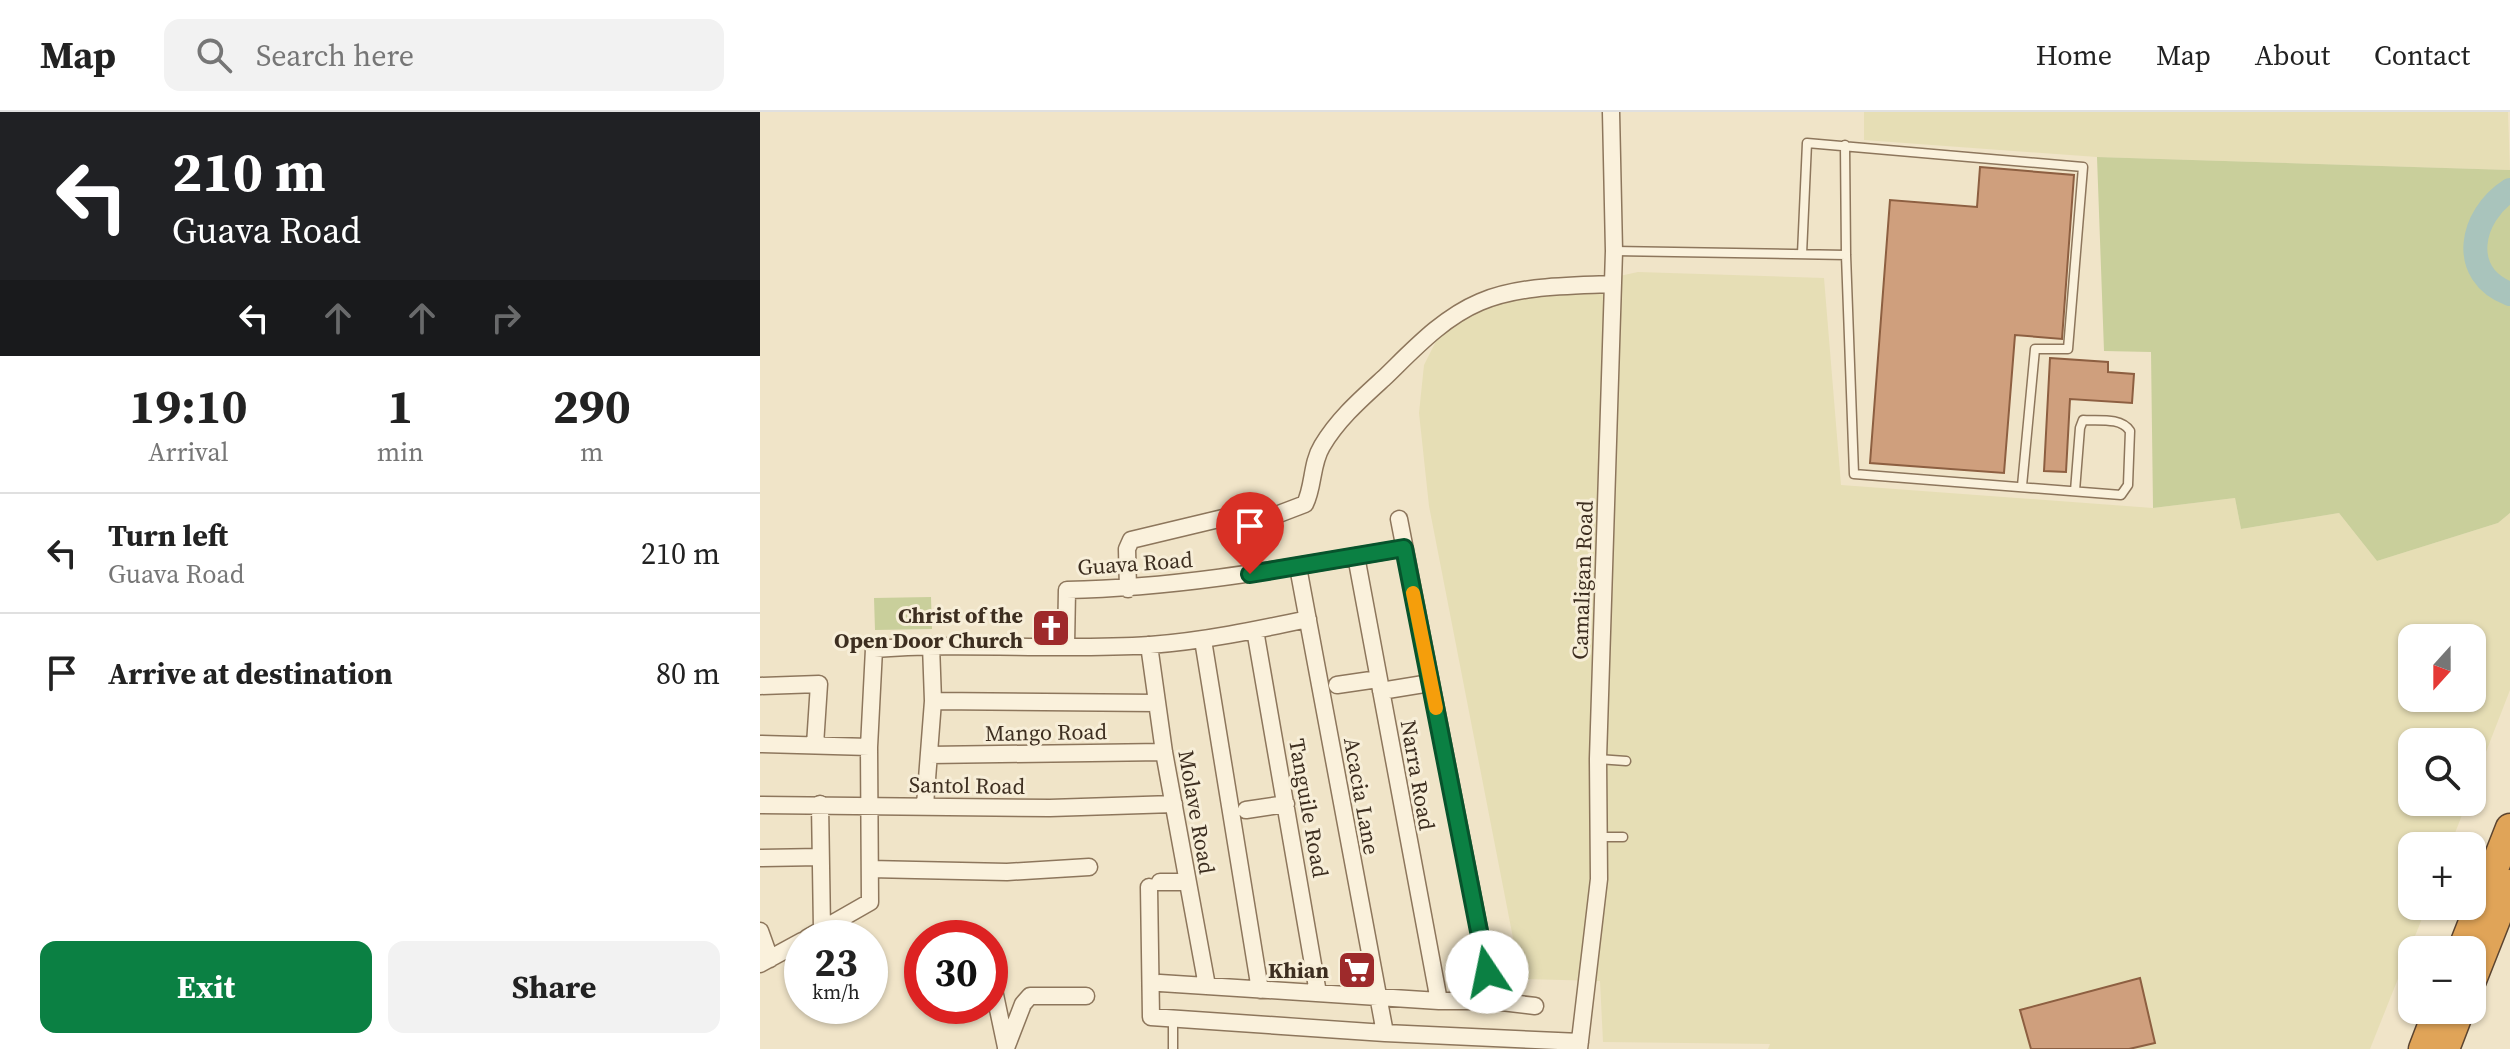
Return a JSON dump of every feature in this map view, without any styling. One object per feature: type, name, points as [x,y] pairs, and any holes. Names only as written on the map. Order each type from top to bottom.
[{"type":"highway","points":[[2468,936],[2510,828]]},
{"type":"highway","points":[[2486,945],[2510,884]]},
{"type":"highway","points":[[2423,1049],[2433,1024]]},
{"type":"highway","points":[[2445,1049],[2455,1024]]},
{"type":"street","name":"Camaligan Road","points":[[1580,1046],[1599,879],[1598,759],[1614,251],[1611,112]]},
{"type":"street","points":[[1271,517],[1305,504],[1313,464],[1339,421],[1451,318],[1479,302],[1506,294],[1564,286],[1613,284]]},
{"type":"street","points":[[1128,589],[1127,549],[1131,540],[1223,518]]},
{"type":"street","points":[[1399,519],[1493,1001]]},
{"type":"street","name":"Guava Road","points":[[1066,646],[1067,590],[1128,589],[1202,581],[1404,548]]},
{"type":"street","name":"Narra Road","points":[[1356,556],[1439,1001]]},
{"type":"street","name":"Acacia Lane","points":[[1298,567],[1385,1033]]},
{"type":"street","points":[[838,920],[870,902],[869,747],[874,649],[931,645],[1149,645],[1203,640],[1308,619]]},
{"type":"street","name":"Tanguile Road","points":[[1255,630],[1318,993]]},
{"type":"street","points":[[1203,640],[1260,990]]},
{"type":"street","points":[[925,805],[933,701],[931,645]]},
{"type":"street","name":"Molave Road","points":[[1149,645],[1164,752],[1207,986]]},
{"type":"street","points":[[1337,685],[1430,683]]},
{"type":"street","points":[[760,686],[819,684],[815,745]]},
{"type":"street","points":[[933,701],[1157,703]]},
{"type":"street","points":[[760,744],[869,747]]},
{"type":"street","name":"Mango Road","points":[[929,755],[1164,752]]},
{"type":"street","points":[[812,920],[820,857],[820,804]]},
{"type":"street","name":"Santol Road","points":[[760,805],[1050,808],[1174,804]]},
{"type":"street","points":[[1246,810],[1286,804]]},
{"type":"street","points":[[760,858],[820,857]]},
{"type":"street","points":[[870,869],[1007,872],[1089,867]]},
{"type":"street","points":[[1187,882],[1154,884],[1151,1017],[1580,1046]]},
{"type":"street","points":[[760,931],[765,962],[784,951]]},
{"type":"street","points":[[1160,983],[1439,1001],[1493,1001],[1535,1006]]},
{"type":"street","points":[[1006,1048],[1023,1004],[1030,996],[1086,996]]},
{"type":"street","points":[[1001,1024],[1006,1048]]},
{"type":"lane","points":[[1802,254],[1807,143],[2083,167],[2068,349],[2035,349],[2022,486]]},
{"type":"lane","points":[[1845,145],[1854,474],[2121,495],[2128,485],[2130,431],[2126,424],[2083,420],[2075,491]]},
{"type":"lane","points":[[1614,251],[1846,255]]},
{"type":"lane","points":[[1598,759],[1626,761]]},
{"type":"lane","points":[[1599,837],[1623,837]]},
{"type":"lane","points":[[1173,1018],[1173,1049]]},
{"type":"shaded area","points":[[1864,112],[2508,112],[2510,170],[2097,157],[1864,140]]},
{"type":"shaded area","points":[[1638,272],[1824,278],[1841,485],[2153,508],[2235,498],[2241,529],[2339,513],[2377,561],[2498,523],[2510,513],[2510,690],[2486,752],[2486,728],[2398,728],[2398,816],[2462,816],[2455,832],[2398,832],[2398,920],[2421,920],[2415,936],[2398,936],[2398,979],[2370,1049],[1768,1049],[1770,1044],[1603,1042],[1600,981],[1521,979],[1429,506],[1419,413],[1424,365],[1436,341],[1471,311],[1502,294],[1587,283]]},
{"type":"green space","points":[[2097,157],[2510,170],[2510,513],[2498,523],[2377,561],[2339,513],[2241,529],[2235,498],[2153,508],[2151,352],[2104,351]]},
{"type":"green space","points":[[931,597],[932,629],[875,630],[874,598]]},
{"type":"building","points":[[1980,167],[2074,175],[2062,339],[2015,335],[2004,473],[1870,463],[1890,200],[1977,207]]},
{"type":"building","points":[[2050,358],[2108,362],[2108,372],[2134,374],[2132,403],[2070,399],[2066,472],[2044,471]]},
{"type":"building","points":[[2140,978],[2155,1043],[2129,1049],[2031,1049],[2020,1010]]},
{"type":"waterway","points":[[2510,190],[2486,214],[2476,244],[2482,273],[2493,285],[2510,294]]},
{"type":"slow traffic","points":[[1413,593],[1436,708]]},
{"type":"place","name":"Christ of the Open Door Church","points":[[1051,628]]},
{"type":"place","name":"Khian","points":[[1357,970]]},
{"type":"route","points":[[1250,574],[1404,548],[1487,972]]}]
